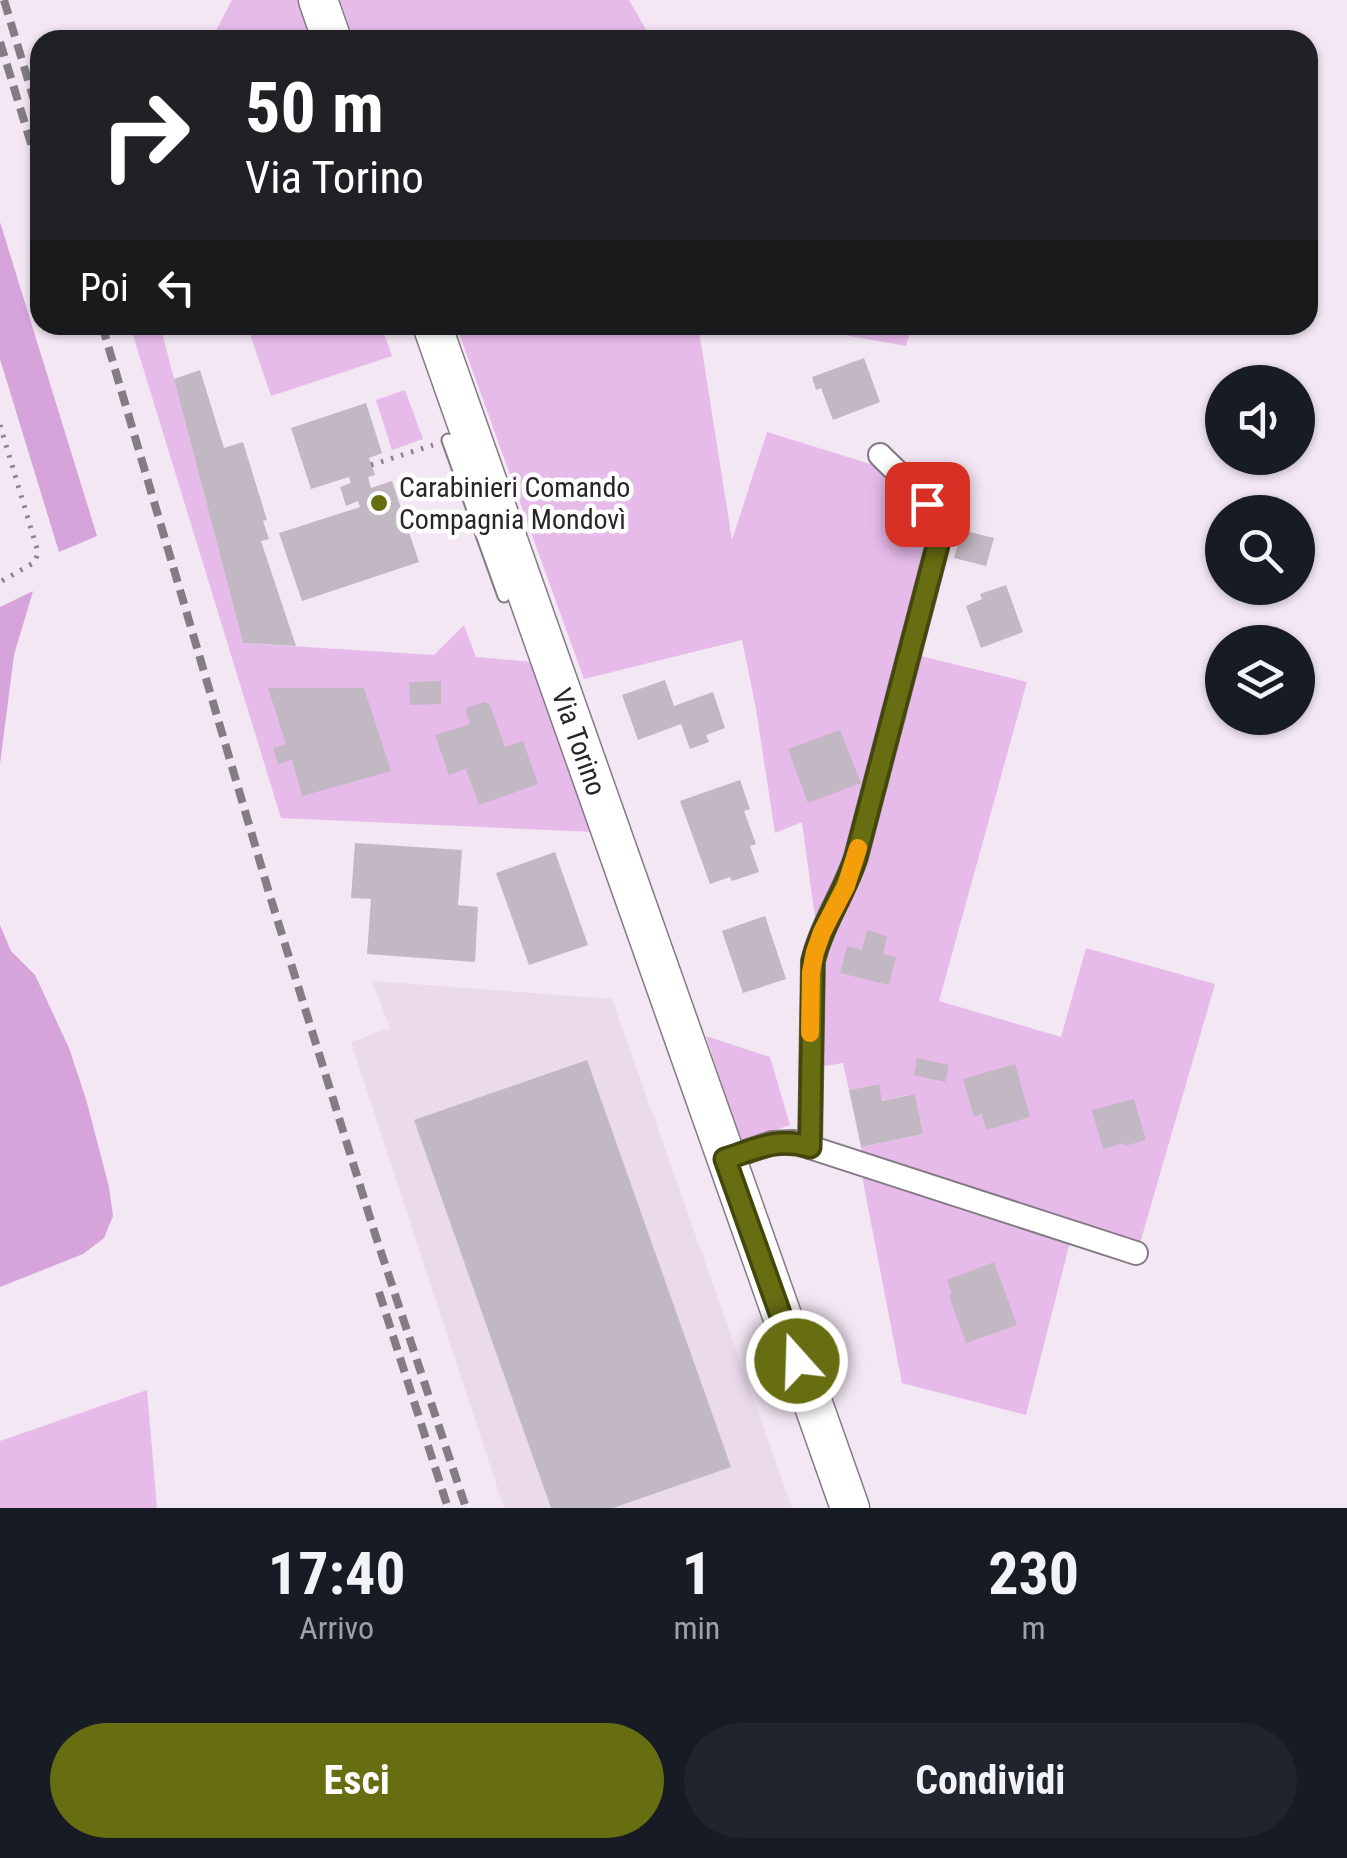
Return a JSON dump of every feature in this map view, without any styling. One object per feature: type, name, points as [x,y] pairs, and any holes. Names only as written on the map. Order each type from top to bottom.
[{"type":"main road","points":[[318,0],[328,30]]},
{"type":"main road","name":"Via Torino","points":[[436,335],[850,1508]]},
{"type":"street","points":[[810,1147],[813,961],[818,941],[856,857],[939,540],[934,514],[880,454]]},
{"type":"street","points":[[725,1159],[794,1142],[1136,1253]]},
{"type":"lane","points":[[448,440],[504,596]]},
{"type":"path","points":[[0,425],[38,552],[35,562],[0,582]]},
{"type":"path","points":[[372,465],[426,447]]},
{"type":"shaded area","points":[[232,0],[302,0],[312,30],[216,30]]},
{"type":"shaded area","points":[[340,0],[629,0],[646,30],[350,30]]},
{"type":"shaded area","points":[[0,222],[30,319],[30,335],[35,335],[97,536],[59,552],[0,359]]},
{"type":"shaded area","points":[[133,335],[163,335],[243,643],[434,655],[464,625],[476,657],[533,662],[593,832],[281,818]]},
{"type":"shaded area","points":[[250,335],[385,335],[392,356],[271,396]]},
{"type":"shaded area","points":[[460,335],[700,335],[732,540],[767,432],[880,467],[928,524],[928,540],[848,853],[816,925],[802,822],[775,833],[742,640],[584,679]]},
{"type":"shaded area","points":[[845,335],[909,335],[906,346]]},
{"type":"shaded area","points":[[405,390],[423,439],[392,450],[376,400]]},
{"type":"shaded area","points":[[33,591],[14,655],[0,764],[0,607]]},
{"type":"shaded area","points":[[917,655],[1027,682],[939,1001],[1061,1037],[1086,948],[1215,984],[1140,1243],[862,1155],[861,1147],[923,1134],[916,1101],[908,1095],[882,1101],[878,1084],[849,1090],[843,1063],[819,1067],[818,978]]},
{"type":"shaded area","points":[[0,925],[11,951],[35,975],[69,1048],[86,1099],[113,1216],[104,1238],[83,1254],[0,1287]]},
{"type":"shaded area","points":[[372,981],[612,999],[792,1508],[504,1508],[351,1042],[390,1028]]},
{"type":"shaded area","points":[[706,1036],[770,1057],[790,1125],[741,1142]]},
{"type":"shaded area","points":[[861,1171],[1070,1242],[1026,1415],[902,1383]]},
{"type":"shaded area","points":[[147,1390],[157,1508],[0,1508],[0,1441]]},
{"type":"building","points":[[864,358],[880,402],[833,420],[821,388],[816,390],[812,377]]},
{"type":"building","points":[[200,370],[224,448],[243,442],[267,520],[263,521],[269,539],[261,541],[296,646],[243,643],[174,379]]},
{"type":"building","name":"Carabinieri Comando Compagnia Mondovì","points":[[366,403],[382,453],[369,458],[375,475],[368,477],[371,488],[392,481],[419,562],[302,601],[279,533],[360,507],[358,501],[346,506],[340,487],[351,483],[349,477],[311,489],[291,428]]},
{"type":"building","points":[[962,530],[994,538],[986,566],[954,558]]},
{"type":"building","points":[[1006,585],[1023,632],[981,648],[966,606],[982,599],[980,594]]},
{"type":"building","points":[[665,680],[674,706],[713,692],[725,728],[706,735],[709,742],[690,749],[681,724],[638,740],[622,695]]},
{"type":"building","points":[[441,681],[441,704],[410,705],[409,682]]},
{"type":"building","points":[[268,688],[364,688],[391,771],[302,796],[292,760],[278,764],[273,748],[286,744]]},
{"type":"building","points":[[485,702],[490,705],[505,747],[523,741],[538,784],[479,805],[466,769],[449,775],[435,735],[470,724],[468,707]]},
{"type":"building","points":[[840,730],[861,783],[808,803],[788,749]]},
{"type":"building","points":[[740,780],[750,809],[744,811],[756,844],[750,846],[759,872],[710,884],[680,801]]},
{"type":"building","points":[[355,843],[462,850],[458,905],[478,907],[475,962],[367,954],[371,899],[351,898]]},
{"type":"building","points":[[555,852],[588,945],[529,965],[496,873]]},
{"type":"building","points":[[765,916],[786,979],[743,993],[722,931]]},
{"type":"building","points":[[867,930],[887,936],[883,954],[896,957],[889,985],[840,973],[847,946],[862,950]]},
{"type":"building","points":[[917,1058],[949,1065],[945,1082],[914,1075]]},
{"type":"building","points":[[587,1060],[731,1467],[613,1508],[551,1508],[414,1120]]},
{"type":"building","points":[[1015,1064],[1030,1117],[986,1130],[982,1114],[974,1117],[963,1079]]},
{"type":"building","points":[[879,1084],[882,1101],[915,1094],[923,1134],[861,1147],[849,1090]]},
{"type":"building","points":[[1134,1099],[1146,1140],[1103,1149],[1092,1110]]},
{"type":"building","points":[[994,1262],[1017,1325],[966,1343],[947,1280]]},
{"type":"railway","points":[[4,0],[30,87]]},
{"type":"railway","points":[[0,42],[30,140]]},
{"type":"railway","points":[[105,335],[270,896],[376,1237],[466,1508]]},
{"type":"railway","points":[[379,1292],[448,1508]]},
{"type":"slow traffic","points":[[810,1033],[815,952],[846,886],[858,848]]},
{"type":"place","name":"Carabinieri Comando Compagnia Mondovì","points":[[379,503]]},
{"type":"route","points":[[797,1361],[725,1159],[782,1142],[810,1147],[813,961],[818,941],[856,857],[939,540],[937,522],[927,504]]}]
